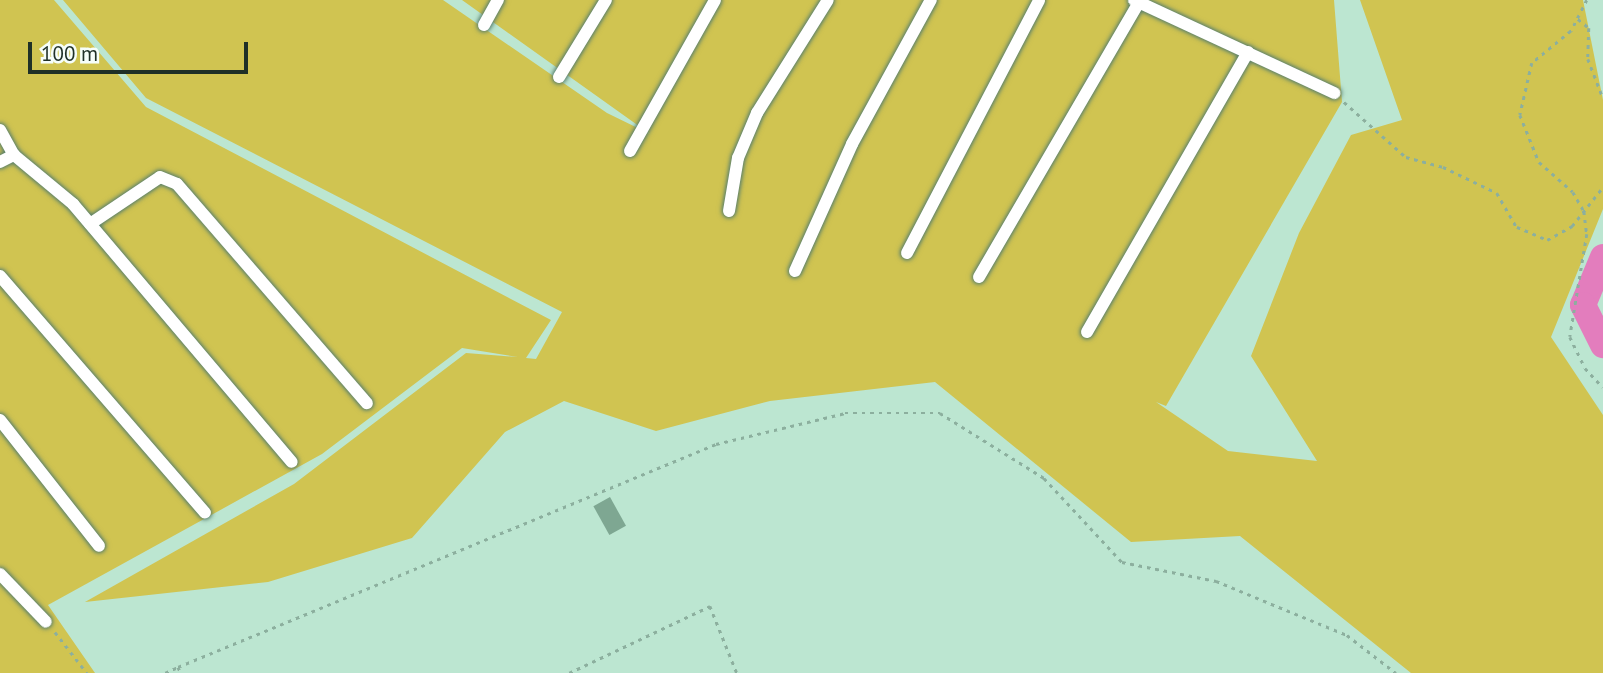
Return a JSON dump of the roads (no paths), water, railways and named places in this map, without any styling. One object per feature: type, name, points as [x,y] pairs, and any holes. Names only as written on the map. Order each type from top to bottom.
[{"type":"street","points":[[484,25],[498,0]]},
{"type":"street","points":[[559,77],[606,0]]},
{"type":"street","points":[[630,151],[715,0]]},
{"type":"street","points":[[729,211],[738,158],[757,113],[828,0]]},
{"type":"street","points":[[794,271],[852,144],[931,0]]},
{"type":"street","points":[[907,253],[1039,0]]},
{"type":"street","points":[[979,277],[1136,1],[1334,93]]},
{"type":"street","points":[[1087,332],[1248,52]]},
{"type":"street","points":[[0,130],[14,155],[90,225],[292,462]]},
{"type":"street","points":[[0,162],[14,155]]},
{"type":"street","points":[[90,225],[160,177],[177,184],[367,403]]},
{"type":"street","points":[[0,276],[205,513]]},
{"type":"street","points":[[0,420],[99,546]]},
{"type":"street","points":[[0,574],[46,622]]},
{"type":"waterway","points":[[1603,257],[1583,305],[1603,345]]}]
